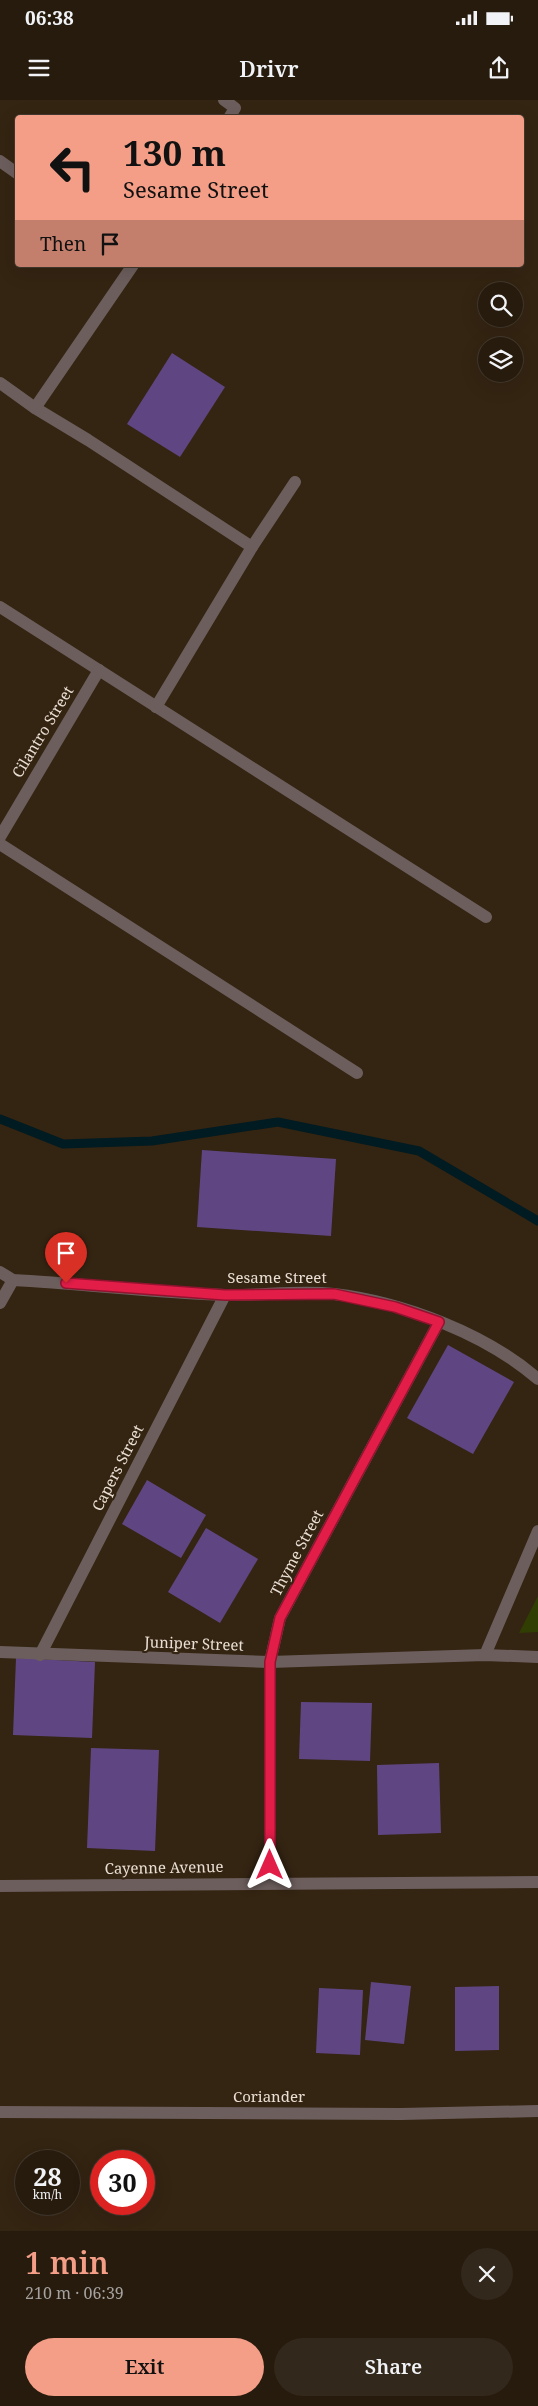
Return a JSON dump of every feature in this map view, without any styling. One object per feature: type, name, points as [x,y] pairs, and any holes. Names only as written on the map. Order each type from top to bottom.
[{"type":"street","points":[[224,100],[235,108],[231,115]]},
{"type":"street","points":[[0,161],[15,172]]},
{"type":"street","points":[[35,408],[132,267]]},
{"type":"street","points":[[0,384],[252,547]]},
{"type":"street","points":[[156,707],[252,547],[295,482]]},
{"type":"street","points":[[0,607],[486,918]]},
{"type":"street","name":"Cilantro Street","points":[[0,837],[99,670]]},
{"type":"street","points":[[0,844],[356,1073]]},
{"type":"street","name":"Sesame Street","points":[[0,1272],[13,1280],[225,1295],[334,1294],[395,1307],[439,1322],[482,1342],[526,1369],[538,1379]]},
{"type":"street","points":[[0,1303],[13,1280]]},
{"type":"street","name":"Capers Street","points":[[40,1655],[225,1295]]},
{"type":"street","name":"Thyme Street","points":[[270,1883],[270,1662],[280,1618],[439,1322]]},
{"type":"street","points":[[485,1655],[538,1531]]},
{"type":"street","name":"Juniper Street","points":[[0,1652],[40,1655],[270,1662],[485,1655],[538,1657]]},
{"type":"street","name":"Cayenne Avenue","points":[[0,1886],[538,1882]]},
{"type":"street","name":"Coriander","points":[[0,2112],[402,2114],[538,2111]]},
{"type":"green space","points":[[538,1596],[538,1632],[519,1633]]},
{"type":"building","points":[[172,353],[225,387],[180,457],[127,424]]},
{"type":"building","points":[[202,1150],[336,1159],[331,1236],[197,1227]]},
{"type":"building","points":[[448,1345],[514,1382],[473,1454],[407,1418]]},
{"type":"building","points":[[147,1480],[206,1515],[181,1558],[122,1524]]},
{"type":"building","points":[[206,1528],[258,1559],[220,1623],[168,1592]]},
{"type":"building","points":[[16,1658],[95,1662],[92,1738],[13,1735]]},
{"type":"building","points":[[301,1702],[372,1703],[370,1761],[299,1759]]},
{"type":"building","points":[[91,1748],[159,1750],[155,1851],[87,1848]]},
{"type":"building","points":[[439,1763],[441,1833],[378,1835],[377,1765]]},
{"type":"building","points":[[371,1982],[411,1986],[404,2044],[365,2040]]},
{"type":"building","points":[[499,1986],[499,2050],[455,2051],[455,1987]]},
{"type":"building","points":[[319,1988],[363,1990],[360,2055],[316,2053]]},
{"type":"waterway","points":[[0,1119],[63,1144],[152,1141],[278,1122],[419,1151],[538,1221]]},
{"type":"route","points":[[66,1283],[225,1295],[334,1294],[395,1307],[439,1322],[280,1618],[270,1662],[270,1865]]}]
